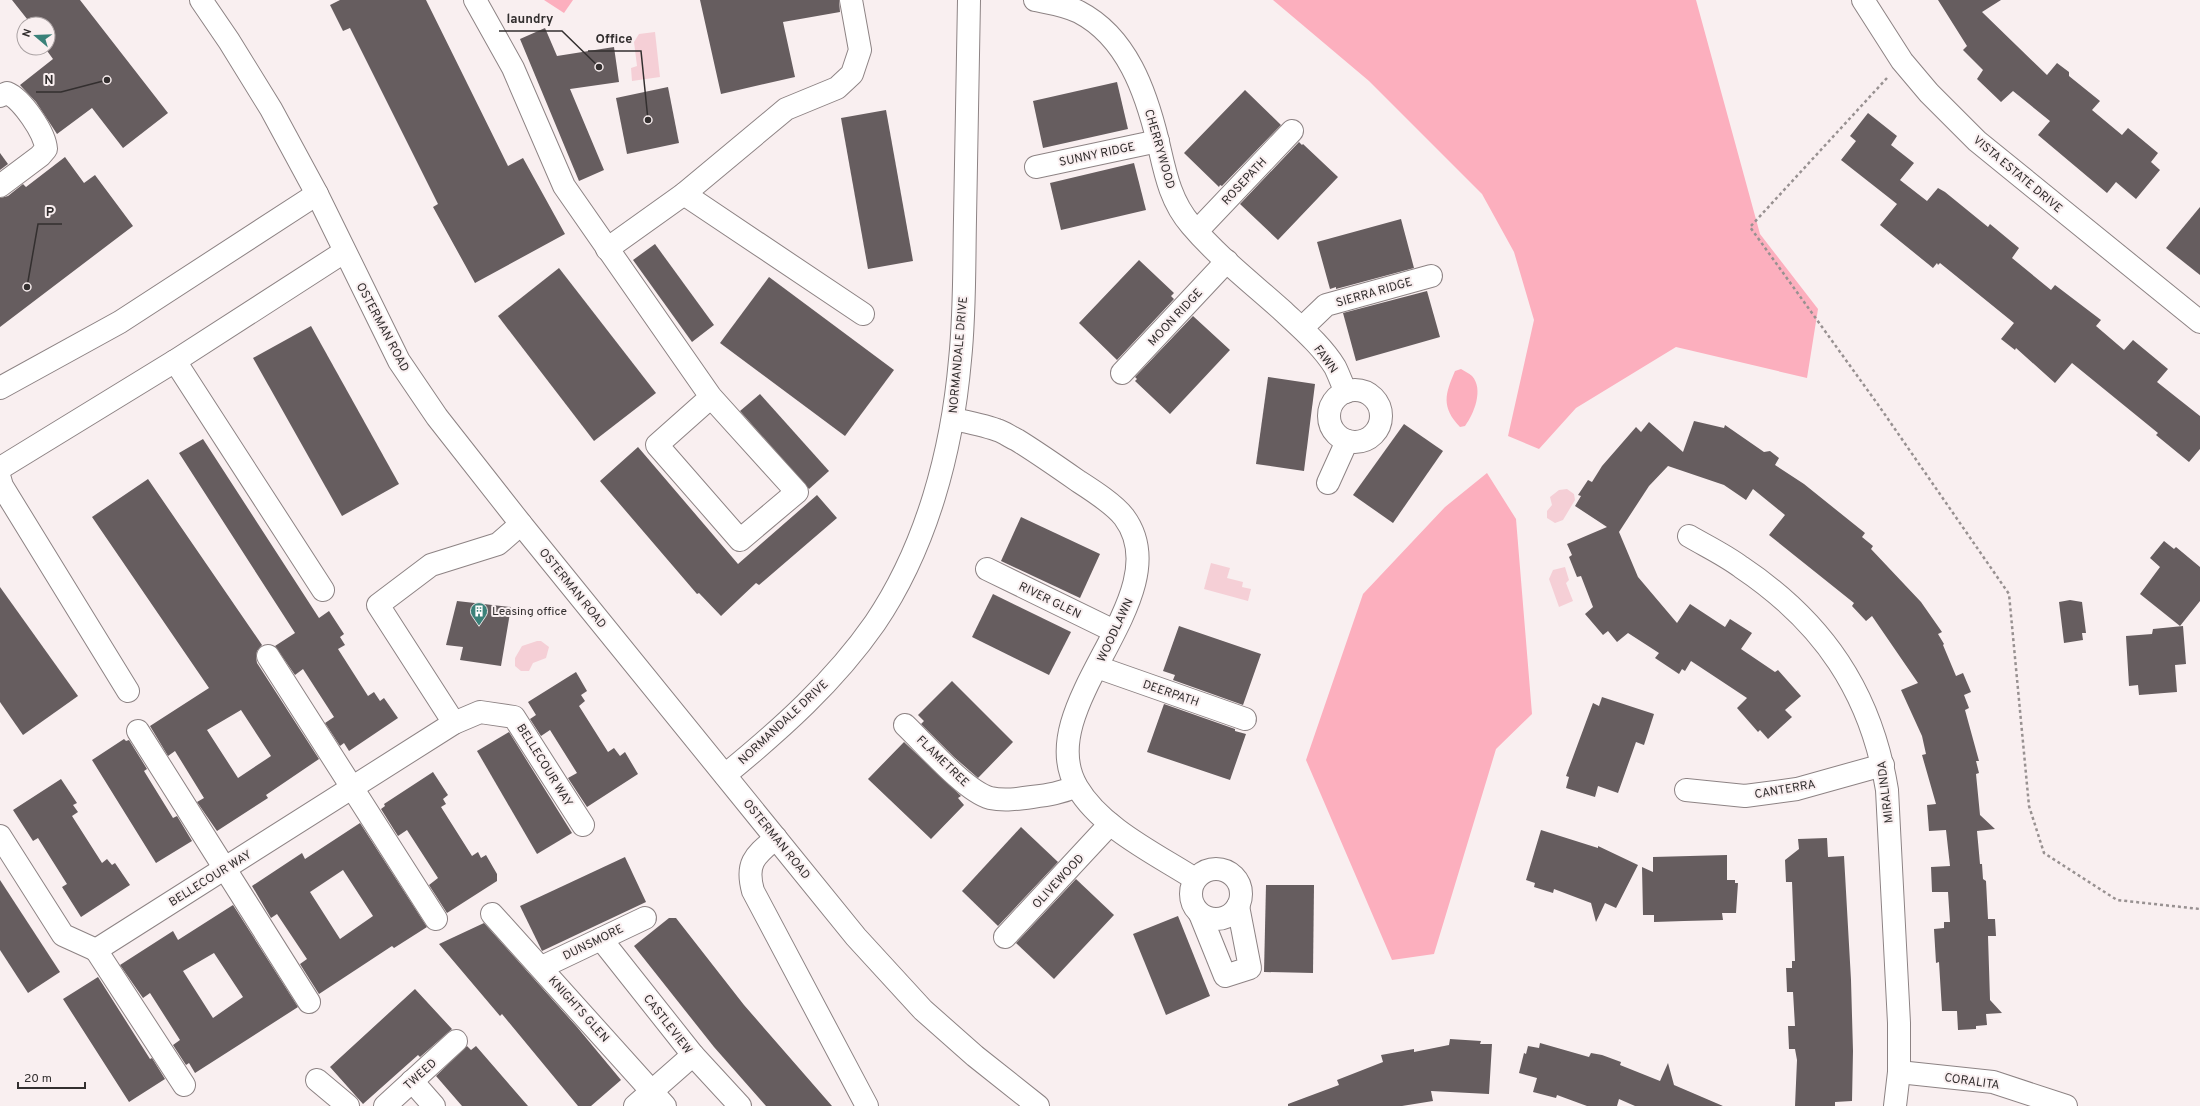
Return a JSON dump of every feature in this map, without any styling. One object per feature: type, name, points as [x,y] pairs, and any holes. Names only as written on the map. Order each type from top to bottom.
[{"type":"street","name":"OSTERMAN ROAD","points":[[201,0],[229,41],[271,109],[317,194],[344,252],[399,361],[437,417],[521,524],[856,938],[923,1010],[974,1056],[1038,1106]]},
{"type":"street","points":[[475,0],[513,68],[564,186],[711,397],[797,492],[740,540],[657,445],[711,397]]},
{"type":"street","points":[[607,249],[684,194],[786,109],[837,88],[852,74],[860,50],[851,0]]},
{"type":"street","points":[[969,0],[982,0]]},
{"type":"street","name":"NORMANDALE DRIVE","points":[[725,775],[802,708],[839,668],[875,623],[901,578],[922,529],[942,471],[953,419],[962,324],[969,0]]},
{"type":"street","name":"CHERRYWOOD","points":[[1035,0],[1079,12],[1101,28],[1116,43],[1141,84],[1158,141],[1166,177],[1179,208],[1197,231],[1227,261],[1302,328]]},
{"type":"street","name":"VISTA ESTATE DRIVE","points":[[1864,0],[1902,61],[1929,93],[1978,141],[2200,322]]},
{"type":"street","points":[[0,96],[7,93],[12,95],[32,118],[46,140],[46,149],[40,156],[0,186]]},
{"type":"street","name":"ROSEPATH","points":[[1197,231],[1292,131]]},
{"type":"street","name":"SUNNY RIDGE","points":[[1036,167],[1158,141]]},
{"type":"street","points":[[0,388],[120,322],[317,194]]},
{"type":"street","points":[[684,194],[863,314]]},
{"type":"street","points":[[0,470],[2,467],[175,361],[344,252]]},
{"type":"street","name":"MOON RIDGE","points":[[1122,373],[1227,261]]},
{"type":"street","name":"SIERRA RIDGE","points":[[1302,328],[1326,305],[1431,276]]},
{"type":"street","name":"FAWN","points":[[1302,328],[1335,368],[1346,392]]},
{"type":"street","points":[[175,361],[323,590]]},
{"type":"street","points":[[1359,391],[1371,396],[1379,406],[1381,419],[1378,428],[1365,440],[1356,442],[1348,441],[1334,430],[1330,413],[1332,404],[1346,392],[1359,391]]},
{"type":"street","name":"WOODLAWN","points":[[953,419],[998,430],[1042,455],[1124,516],[1136,541],[1137,573],[1126,607],[1074,716],[1068,735],[1067,757],[1076,786],[1089,804],[1110,824],[1195,879]]},
{"type":"street","points":[[1328,483],[1348,441]]},
{"type":"street","points":[[0,479],[2,486],[128,691]]},
{"type":"street","points":[[454,723],[378,605],[431,565],[498,544],[521,524]]},
{"type":"street","name":"MIRALINDA","points":[[1689,536],[1741,567],[1786,601],[1823,639],[1848,674],[1870,722],[1883,765],[1887,790],[1899,1023],[1899,1072],[1895,1106]]},
{"type":"street","name":"RIVER GLEN","points":[[987,569],[1114,631]]},
{"type":"street","points":[[268,656],[436,919]]},
{"type":"street","name":"DEERPATH","points":[[1097,667],[1245,719]]},
{"type":"street","name":"BELLECOUR WAY","points":[[96,950],[454,723],[480,712],[514,717],[583,825]]},
{"type":"street","name":"FLAMETREE","points":[[905,725],[970,787],[989,798],[1007,800],[1063,793],[1076,786]]},
{"type":"street","points":[[138,730],[309,1002]]},
{"type":"street","name":"CANTERRA","points":[[1686,790],[1745,796],[1797,789],[1883,765]]},
{"type":"street","name":"OLIVEWOOD","points":[[1005,937],[1110,824]]},
{"type":"street","points":[[0,836],[64,935],[96,950],[184,1085]]},
{"type":"street","points":[[776,838],[756,855],[752,863],[750,879],[753,891],[864,1098]]},
{"type":"street","points":[[1200,914],[1208,918],[1217,919],[1233,913],[1238,906],[1241,897],[1241,888],[1231,873],[1223,869],[1215,868],[1206,870],[1195,879],[1190,890],[1191,899],[1200,914],[1225,976],[1250,968],[1238,906]]},
{"type":"street","name":"KNIGHTS GLEN","points":[[492,914],[542,967],[658,1099]]},
{"type":"street","name":"DUNSMORE","points":[[542,967],[645,918]]},
{"type":"street","name":"CASTLEVIEW","points":[[601,939],[693,1055],[740,1106]]},
{"type":"street","name":"TWEED","points":[[385,1106],[456,1041]]},
{"type":"street","points":[[635,1106],[658,1099],[693,1055]]},
{"type":"street","name":"CORALITA","points":[[1899,1072],[1993,1082],[2066,1106]]},
{"type":"street","points":[[318,1080],[348,1106]]},
{"type":"street","points":[[412,1081],[434,1106]]},
{"type":"path","points":[[1902,61],[1750,228],[1879,406],[2009,594],[2029,806],[2044,853],[2117,900],[2200,909]]},
{"type":"shaded area","points":[[544,0],[573,0],[564,13]]},
{"type":"shaded area","points":[[1273,0],[1696,0],[1760,234],[1818,309],[1807,378],[1676,347],[1576,408],[1539,449],[1508,436],[1534,320],[1514,252],[1482,194],[1369,81]]},
{"type":"shaded area","points":[[655,32],[660,77],[632,81],[631,68],[637,66],[634,42],[639,34]]},
{"type":"shaded area","points":[[1461,369],[1471,375],[1476,381],[1477,394],[1472,415],[1465,426],[1460,427],[1454,420],[1447,407],[1447,394],[1455,371]]},
{"type":"shaded area","points":[[1487,473],[1516,519],[1532,714],[1496,749],[1434,954],[1392,960],[1306,760],[1363,594],[1445,507]]},
{"type":"shaded area","points":[[1567,489],[1574,494],[1575,500],[1563,520],[1555,523],[1547,518],[1547,511],[1552,505],[1550,497],[1559,490]]},
{"type":"shaded area","points":[[1211,563],[1230,568],[1227,578],[1243,582],[1242,587],[1251,589],[1248,601],[1204,589]]},
{"type":"shaded area","points":[[1565,567],[1569,580],[1566,583],[1573,601],[1559,607],[1549,579],[1553,570]]},
{"type":"shaded area","points":[[541,641],[549,647],[546,658],[533,663],[529,671],[521,671],[515,666],[515,658],[522,646]]},
{"type":"building","points":[[12,0],[80,0],[168,113],[123,148],[92,108],[57,134],[36,102],[20,85],[53,59],[51,56],[56,56],[56,16],[25,16]]},
{"type":"building","points":[[340,0],[426,0],[508,166],[523,158],[565,234],[475,283],[433,207],[438,204],[350,28],[343,31],[330,5]]},
{"type":"building","points":[[700,0],[839,0],[840,12],[783,22],[795,77],[721,94]]},
{"type":"building","points":[[1938,0],[2001,0],[1982,12],[2047,75],[2057,63],[2069,72],[2069,76],[2100,101],[2092,110],[2122,135],[2128,128],[2158,153],[2151,162],[2160,170],[2136,199],[2116,182],[2107,193],[2038,135],[2050,121],[2013,91],[2001,102],[1977,79],[1983,70],[1963,50],[1967,46]]},
{"type":"building","points":[[545,28],[557,56],[614,47],[619,82],[570,89],[604,170],[579,181],[520,39]]},
{"type":"building","points":[[1117,82],[1128,129],[1043,148],[1033,101]]},
{"type":"building","points":[[668,87],[679,143],[627,154],[616,98]]},
{"type":"building","points":[[1245,90],[1281,125],[1222,186],[1220,185],[1219,187],[1184,153]]},
{"type":"building","points":[[886,110],[913,261],[868,269],[841,118]]},
{"type":"building","points":[[1868,113],[1897,136],[1891,145],[1914,163],[1900,180],[1927,201],[1938,188],[1945,192],[1988,227],[1990,224],[2019,248],[2012,258],[2051,290],[2055,285],[2101,320],[2096,326],[2124,350],[2133,340],[2168,369],[2157,382],[2200,416],[2200,449],[2189,462],[2156,435],[2158,433],[2072,363],[2055,383],[2016,348],[2015,350],[2001,339],[2014,323],[1940,263],[1938,265],[1937,263],[1933,268],[1880,225],[1897,204],[1841,160],[1856,141],[1850,136]]},
{"type":"building","points":[[1299,142],[1338,177],[1278,240],[1240,204]]},
{"type":"building","points":[[0,153],[8,164],[0,170]]},
{"type":"building","points":[[65,157],[84,183],[95,175],[133,226],[0,327],[0,198],[8,196],[23,184],[26,187]]},
{"type":"building","points":[[1134,163],[1146,210],[1061,230],[1050,183]]},
{"type":"building","points":[[2200,207],[2200,275],[2166,248]]},
{"type":"building","points":[[1401,219],[1414,268],[1336,289],[1336,287],[1330,289],[1317,242]]},
{"type":"building","points":[[655,244],[714,325],[692,342],[633,260]]},
{"type":"building","points":[[1139,260],[1174,293],[1171,296],[1174,299],[1117,360],[1079,323]]},
{"type":"building","points":[[559,268],[656,393],[594,441],[498,316]]},
{"type":"building","points":[[769,277],[894,370],[845,436],[720,343]]},
{"type":"building","points":[[1427,291],[1440,337],[1356,361],[1343,313]]},
{"type":"building","points":[[1193,316],[1230,350],[1170,414],[1135,381],[1137,379],[1135,377]]},
{"type":"building","points":[[311,326],[399,484],[342,516],[253,358]]},
{"type":"building","points":[[1268,377],[1315,384],[1304,471],[1256,464]]},
{"type":"building","points":[[760,394],[829,471],[809,489],[740,411]]},
{"type":"building","points":[[1694,421],[1724,428],[1725,425],[1764,452],[1770,451],[1779,458],[1775,465],[1804,484],[1865,533],[1862,537],[1873,546],[1871,549],[1921,602],[1942,632],[1938,634],[1944,644],[1943,645],[1956,676],[1963,673],[1971,692],[1964,695],[1969,708],[1965,710],[1979,761],[1976,761],[1979,773],[1976,774],[1980,815],[1995,829],[1977,831],[1980,864],[1982,864],[1983,879],[1986,881],[1988,919],[1995,919],[1996,936],[1988,936],[1990,1000],[2002,1013],[1986,1014],[1987,1025],[1976,1026],[1976,1029],[1958,1030],[1957,1011],[1942,1011],[1939,962],[1936,963],[1934,929],[1944,928],[1944,922],[1950,922],[1948,892],[1932,892],[1931,867],[1950,866],[1946,830],[1929,831],[1927,805],[1936,804],[1922,755],[1926,754],[1922,736],[1901,690],[1918,683],[1872,616],[1866,621],[1852,606],[1854,603],[1769,535],[1785,515],[1753,489],[1746,500],[1724,485],[1668,466],[1649,486],[1619,532],[1638,577],[1677,623],[1690,604],[1725,627],[1730,619],[1752,633],[1741,649],[1775,672],[1778,670],[1801,696],[1785,710],[1792,717],[1768,739],[1760,730],[1758,732],[1737,708],[1747,698],[1691,661],[1685,671],[1682,669],[1679,674],[1655,658],[1659,653],[1628,633],[1617,642],[1608,631],[1603,635],[1585,614],[1593,607],[1581,576],[1577,577],[1569,557],[1572,555],[1567,544],[1607,527],[1575,506],[1581,496],[1578,495],[1588,480],[1592,482],[1602,466],[1636,427],[1641,432],[1649,422],[1683,452]]},
{"type":"building","points":[[1404,424],[1443,451],[1393,523],[1353,495]]},
{"type":"building","points":[[203,439],[319,618],[329,611],[344,634],[340,637],[345,645],[338,649],[368,696],[374,692],[380,701],[384,698],[398,718],[349,751],[344,743],[340,746],[325,723],[334,717],[303,669],[295,675],[275,646],[295,633],[179,453]]},
{"type":"building","points":[[638,447],[738,564],[817,495],[837,518],[759,585],[756,583],[721,616],[699,593],[697,594],[600,481]]},
{"type":"building","points":[[148,479],[262,645],[257,651],[257,663],[319,759],[266,795],[268,798],[217,831],[197,802],[204,798],[175,751],[168,756],[150,726],[209,688],[92,517]],"holes":[[[241,710],[271,756],[238,778],[207,730]]]},
{"type":"building","points":[[1021,517],[1100,554],[1080,598],[1001,561]]},
{"type":"building","points":[[2164,541],[2174,549],[2176,547],[2200,567],[2200,601],[2180,626],[2140,594],[2160,567],[2150,558]]},
{"type":"building","points":[[0,587],[78,696],[23,735],[0,702]]},
{"type":"building","points":[[993,594],[1071,632],[1049,675],[972,637]]},
{"type":"building","points":[[2070,600],[2082,602],[2086,633],[2082,633],[2083,640],[2064,643],[2059,602]]},
{"type":"building","name":"Leasing office","points":[[457,601],[511,607],[501,666],[460,660],[463,647],[446,645]]},
{"type":"building","points":[[1179,626],[1261,654],[1243,705],[1173,680],[1175,675],[1163,671]]},
{"type":"building","points":[[2183,626],[2186,664],[2175,665],[2177,692],[2139,695],[2138,685],[2129,686],[2126,636],[2152,634],[2153,629]]},
{"type":"building","points":[[576,672],[587,691],[581,695],[585,701],[579,706],[608,752],[614,748],[620,756],[625,752],[638,774],[587,807],[568,778],[577,773],[550,730],[541,736],[530,719],[536,715],[528,702]]},
{"type":"building","points":[[952,681],[1013,742],[978,778],[954,757],[921,724],[924,721],[918,715]]},
{"type":"building","points":[[1602,697],[1654,714],[1644,745],[1636,742],[1618,793],[1598,786],[1595,797],[1566,788],[1569,777],[1566,776],[1593,703],[1599,706]]},
{"type":"building","points":[[1164,704],[1246,734],[1230,780],[1147,752]]},
{"type":"building","points":[[509,732],[572,833],[537,854],[477,751]]},
{"type":"building","points":[[124,739],[126,741],[129,740],[147,769],[144,771],[173,818],[177,816],[192,841],[156,863],[92,760]]},
{"type":"building","points":[[904,742],[961,796],[958,798],[964,805],[931,839],[868,779]]},
{"type":"building","points":[[433,772],[448,795],[443,799],[446,804],[441,807],[472,856],[478,852],[481,858],[486,855],[497,874],[497,881],[447,913],[429,885],[438,878],[407,830],[398,836],[381,809],[385,806],[384,804]]},
{"type":"building","points":[[61,779],[77,803],[73,805],[78,812],[72,816],[102,863],[107,859],[112,865],[115,863],[130,885],[81,917],[62,887],[67,884],[38,838],[33,841],[13,810]]},
{"type":"building","points":[[360,823],[427,927],[394,948],[392,946],[319,994],[300,964],[307,959],[277,914],[271,918],[252,886],[302,853],[305,859]],"holes":[[[343,870],[373,916],[340,939],[310,892]]]},
{"type":"building","points":[[1021,827],[1058,862],[998,926],[962,891]]},
{"type":"building","points":[[1541,830],[1598,848],[1598,846],[1638,865],[1616,908],[1605,903],[1596,922],[1591,903],[1554,889],[1553,893],[1534,887],[1535,883],[1526,880]]},
{"type":"building","points":[[1827,838],[1828,857],[1844,856],[1851,980],[1853,1051],[1852,1101],[1835,1102],[1835,1106],[1795,1106],[1797,1060],[1795,1049],[1789,1049],[1788,1026],[1795,1026],[1793,992],[1787,992],[1786,968],[1792,968],[1792,961],[1795,961],[1792,882],[1786,882],[1785,860],[1799,849],[1798,839]]},
{"type":"building","points":[[1727,855],[1727,880],[1735,880],[1735,883],[1738,883],[1736,913],[1722,913],[1723,920],[1654,922],[1654,915],[1643,915],[1642,867],[1653,872],[1653,857]]},
{"type":"building","points":[[625,857],[646,902],[542,951],[520,906]]},
{"type":"building","points":[[1076,879],[1114,915],[1054,979],[1016,943]]},
{"type":"building","points":[[0,880],[60,972],[28,993],[0,950]]},
{"type":"building","points":[[1266,885],[1314,885],[1313,973],[1264,972]]},
{"type":"building","points":[[233,905],[298,1007],[195,1073],[189,1063],[186,1065],[173,1045],[180,1040],[150,993],[143,998],[120,965],[173,931],[178,940]],"holes":[[[214,953],[243,997],[213,1018],[183,971]]]},
{"type":"building","points":[[1178,916],[1210,996],[1166,1015],[1133,934]]},
{"type":"building","points":[[669,918],[676,918],[744,1005],[832,1106],[766,1106],[714,1047],[634,946]]},
{"type":"building","points":[[484,923],[577,1027],[621,1080],[591,1106],[578,1106],[502,1014],[500,1016],[439,944]]},
{"type":"building","points":[[98,977],[150,1059],[152,1058],[165,1079],[129,1102],[63,999]]},
{"type":"building","points":[[415,989],[452,1029],[420,1057],[418,1055],[363,1104],[330,1067]]},
{"type":"building","points":[[1450,1039],[1481,1041],[1480,1044],[1492,1044],[1489,1094],[1431,1091],[1433,1101],[1402,1106],[1288,1106],[1288,1104],[1339,1085],[1337,1080],[1383,1062],[1381,1055],[1414,1049],[1414,1052],[1449,1045]]},
{"type":"building","points":[[1540,1043],[1589,1057],[1591,1053],[1602,1055],[1621,1062],[1620,1065],[1660,1081],[1668,1063],[1674,1085],[1723,1106],[1635,1106],[1619,1099],[1617,1106],[1587,1106],[1557,1095],[1556,1098],[1533,1092],[1537,1078],[1519,1073],[1524,1053],[1526,1054],[1528,1046],[1539,1048]]},
{"type":"building","points":[[467,1046],[471,1050],[476,1046],[528,1106],[462,1106],[436,1076]]},
{"type":"place","name":"laundry","points":[[599,67]]},
{"type":"place","name":"N","points":[[107,80]]},
{"type":"place","name":"Office","points":[[648,120]]},
{"type":"place","name":"P","points":[[27,287]]},
{"type":"place","name":"Leasing office","points":[[479,626]]}]
